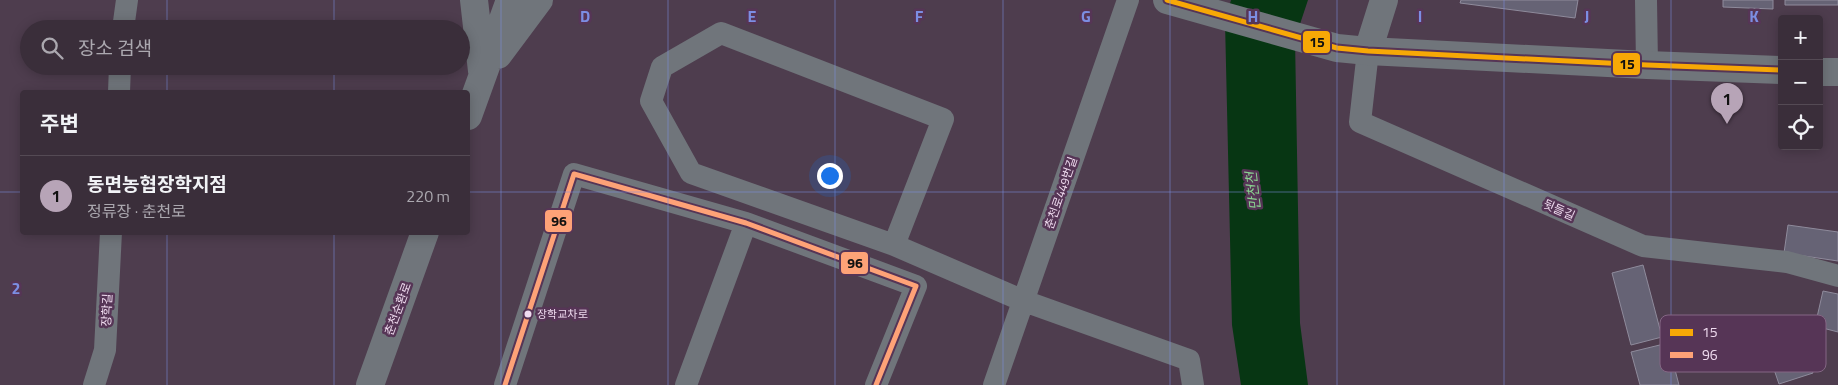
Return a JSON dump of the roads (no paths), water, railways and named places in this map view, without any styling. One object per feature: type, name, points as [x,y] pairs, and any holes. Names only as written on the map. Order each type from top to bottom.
[{"type":"street","points":[[124,20],[127,0]]},
{"type":"street","points":[[474,0],[482,76]]},
{"type":"street","points":[[470,110],[510,0]]},
{"type":"street","points":[[482,76],[539,0]]},
{"type":"street","name":"춘천로449번길","points":[[994,385],[1128,0]]},
{"type":"street","points":[[1166,0],[1337,48],[1647,66],[1778,70]]},
{"type":"street","points":[[1368,51],[1384,0]]},
{"type":"street","points":[[1646,0],[1647,66]]},
{"type":"street","points":[[894,245],[943,120],[721,33],[662,67],[651,101],[691,173],[894,245],[1024,301],[1189,360],[1193,385]]},
{"type":"street","name":"뒷들길","points":[[1368,51],[1360,122],[1643,246],[1787,262],[1838,276]]},
{"type":"street","points":[[1823,72],[1838,72]]},
{"type":"street","points":[[119,90],[120,75]]},
{"type":"street","points":[[506,385],[574,174],[746,223],[916,286],[876,385]]},
{"type":"street","points":[[686,385],[746,223]]},
{"type":"street","name":"장학길","points":[[94,385],[105,350],[111,235]]},
{"type":"street","name":"춘천순환로","points":[[370,385],[424,235]]},
{"type":"water","name":"만천천","points":[[1231,0],[1308,0],[1295,39],[1300,323],[1308,385],[1241,385],[1232,325],[1225,21]]},
{"type":"place","name":"동면농협장학지점","points":[[1727,124]]},
{"type":"place","name":"장학교차로","points":[[528,314]]}]
